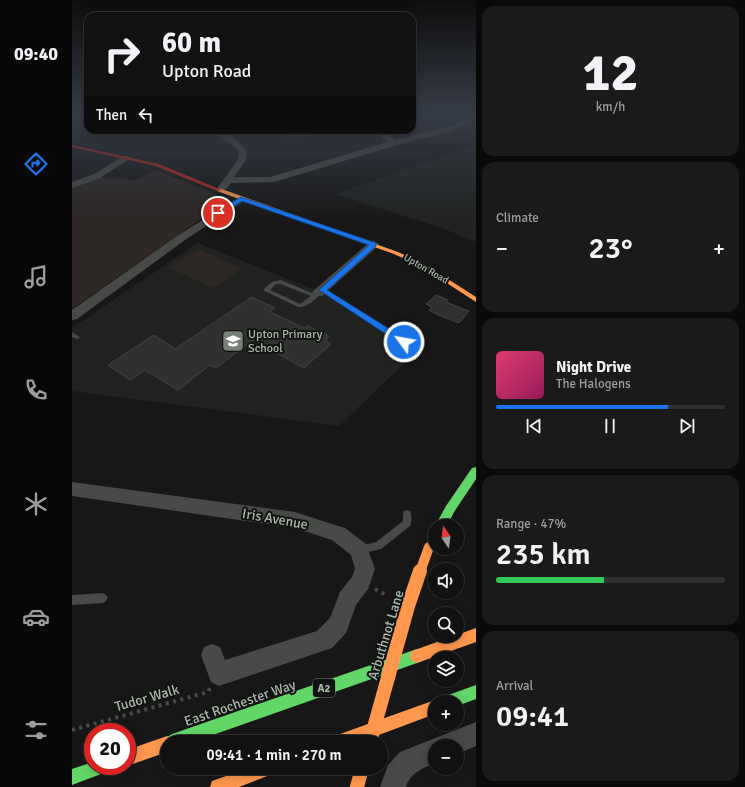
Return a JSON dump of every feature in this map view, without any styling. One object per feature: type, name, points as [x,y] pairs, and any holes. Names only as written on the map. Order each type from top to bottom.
[{"type":"main road","name":"Upton Road","points":[[89,150],[157,166],[241,199],[374,244],[424,266],[476,300]]},
{"type":"main road","points":[[445,519],[476,471]]},
{"type":"main road","name":"Arbuthnot Lane","points":[[372,735],[408,606],[428,550]]},
{"type":"main road","name":"East Rochester Way","points":[[192,735],[476,635]]},
{"type":"main road","points":[[464,696],[476,692]]},
{"type":"main road","points":[[359,735],[428,710]]},
{"type":"main road","points":[[136,755],[160,746]]},
{"type":"main road","points":[[72,777],[84,773]]},
{"type":"main road","points":[[218,787],[251,775]]},
{"type":"main road","points":[[357,787],[360,775]]},
{"type":"street","points":[[219,190],[229,180],[242,160],[243,152],[241,150]]},
{"type":"street","points":[[229,180],[271,180],[372,150]]},
{"type":"street","points":[[72,185],[97,176],[127,158]]},
{"type":"street","points":[[72,316],[181,238],[241,199]]},
{"type":"street","points":[[319,293],[374,244]]},
{"type":"street","name":"Iris Avenue","points":[[72,489],[295,520],[338,534],[359,550]]},
{"type":"street","points":[[212,655],[219,674],[324,640],[338,625],[347,599],[361,582],[365,569],[359,550]]},
{"type":"street","points":[[464,739],[476,734]]},
{"type":"street","points":[[394,787],[397,774],[409,762],[428,753]]},
{"type":"lane","points":[[319,293],[300,306],[266,290],[274,283],[281,282],[319,293],[404,342]]},
{"type":"lane","points":[[359,550],[378,546],[407,523],[407,514]]},
{"type":"lane","points":[[72,600],[103,598]]},
{"type":"path","points":[[361,582],[408,606]]},
{"type":"path","name":"Tudor Walk","points":[[72,730],[208,692],[219,674]]},
{"type":"shaded area","points":[[462,150],[476,150],[476,242],[442,228],[335,194]]},
{"type":"shaded area","points":[[155,170],[214,193],[224,203],[72,309],[72,186],[98,177],[108,179],[137,180]]},
{"type":"shaded area","name":"Upton Primary School","points":[[198,243],[323,293],[414,354],[339,426],[72,391],[72,328]]},
{"type":"shaded area","points":[[199,249],[243,269],[213,288],[168,267]]},
{"type":"building","points":[[436,295],[448,300],[446,302],[469,311],[459,323],[438,315],[429,310],[432,307],[426,304]]},
{"type":"building","points":[[252,297],[275,308],[270,312],[304,328],[308,326],[329,336],[325,341],[331,344],[304,368],[253,340],[216,368],[210,365],[178,390],[145,370],[130,380],[108,365],[154,335],[175,349]]},
{"type":"traffic: fast","points":[[445,519],[476,471]]},
{"type":"traffic: fast","points":[[192,735],[417,656]]},
{"type":"traffic: fast","points":[[464,696],[476,692]]},
{"type":"traffic: fast","points":[[72,777],[84,773]]},
{"type":"traffic: slow","points":[[219,190],[396,253],[424,266],[476,300]]},
{"type":"traffic: slow","points":[[372,735],[408,606],[428,550]]},
{"type":"traffic: slow","points":[[417,656],[476,635]]},
{"type":"traffic: slow","points":[[359,735],[428,710]]},
{"type":"traffic: slow","points":[[136,755],[160,746]]},
{"type":"traffic: slow","points":[[218,787],[251,775]]},
{"type":"traffic: slow","points":[[357,787],[360,775]]},
{"type":"traffic: jam","points":[[89,150],[157,165],[219,190]]},
{"type":"place","name":"Upton Primary School","points":[[233,341]]},
{"type":"route","points":[[218,213],[241,199],[374,244],[323,290],[404,342]]}]
